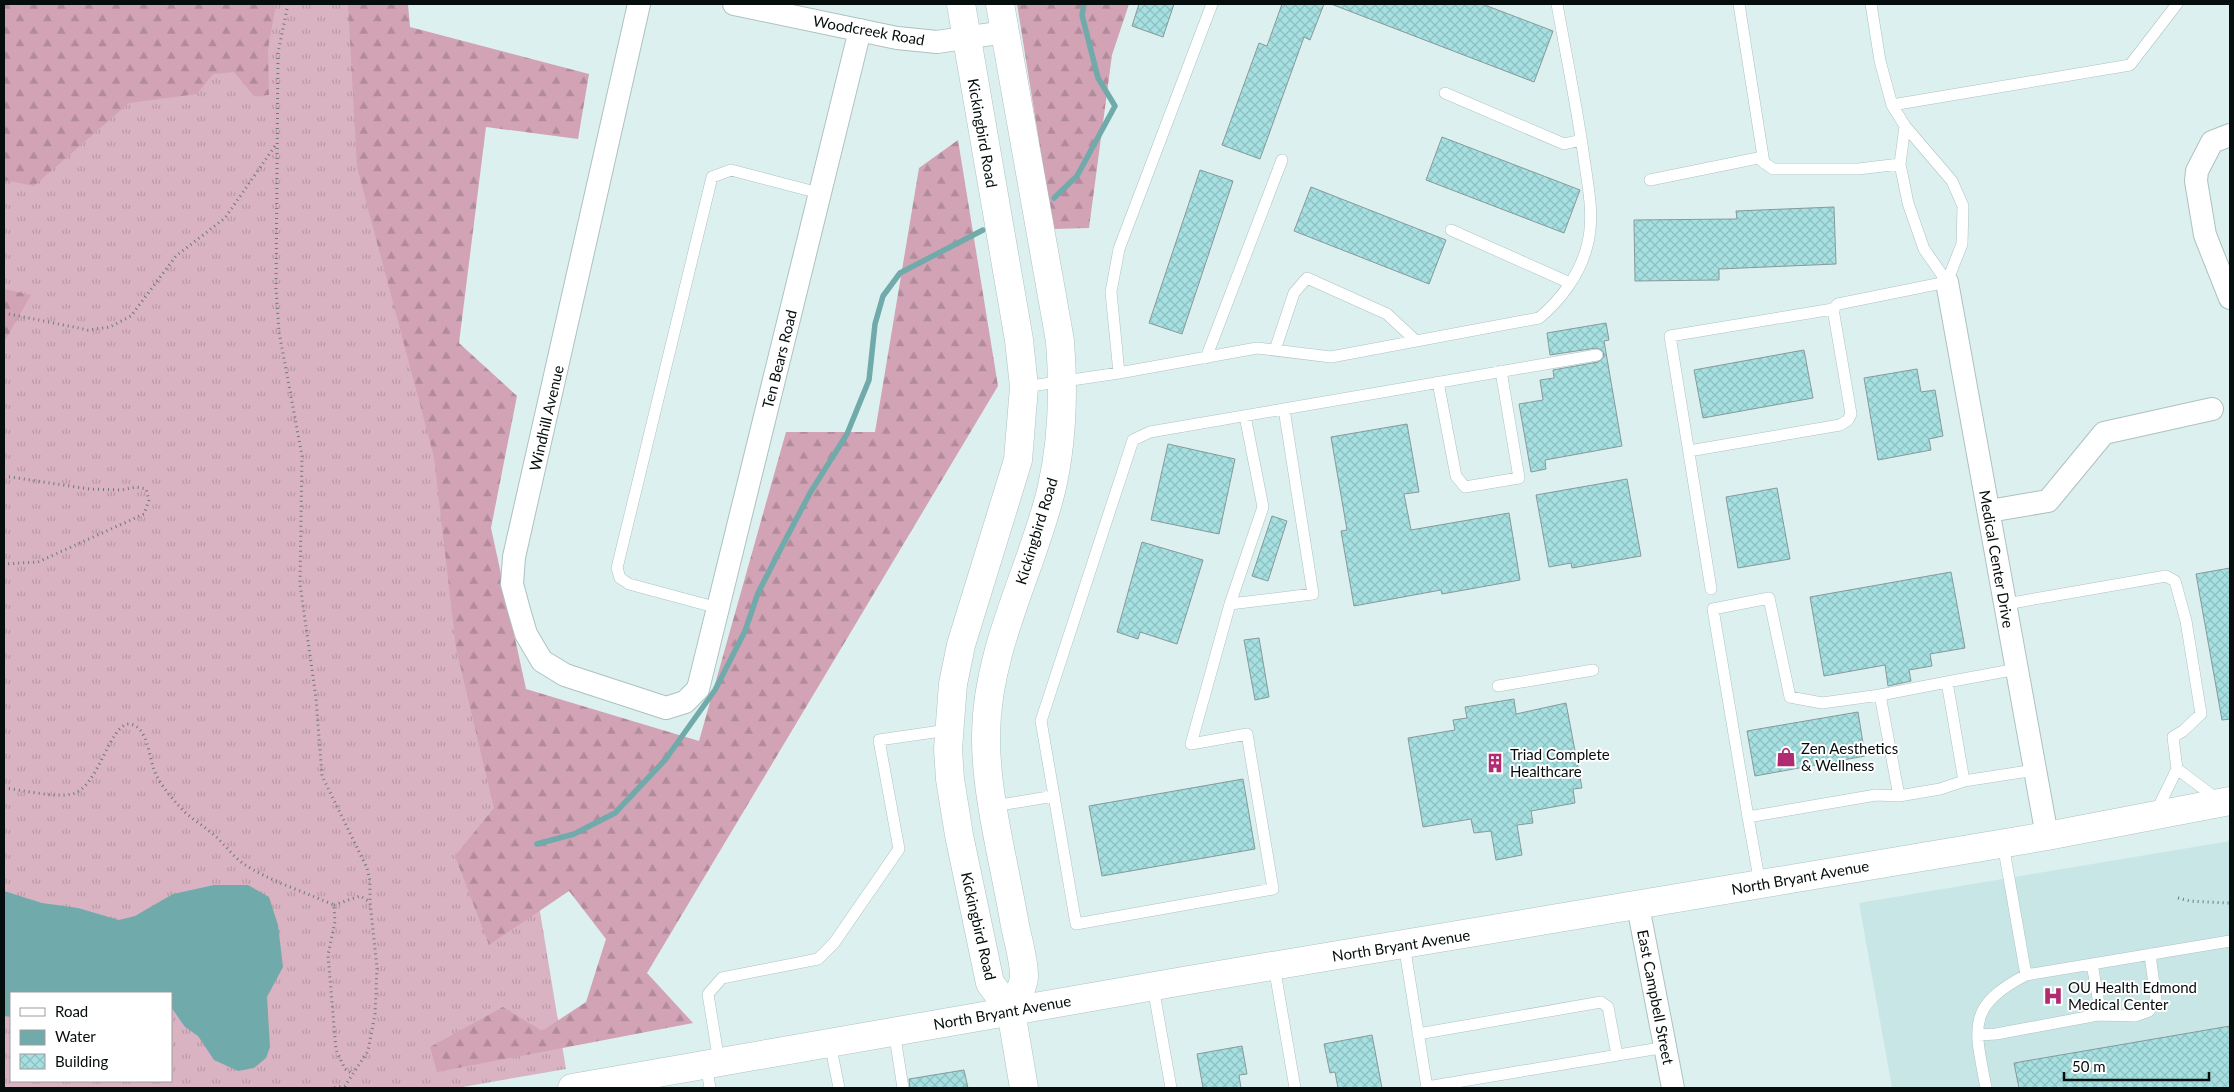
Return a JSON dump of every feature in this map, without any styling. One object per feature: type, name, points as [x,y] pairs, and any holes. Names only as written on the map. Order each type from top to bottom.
[{"type":"street","name":"Windhill Avenue","points":[[639,4],[514,556],[512,584],[526,634],[542,661],[565,675],[666,708],[685,702],[698,689]]},
{"type":"street","name":"Kickingbird Road","points":[[961,4],[1019,340],[1024,387],[1018,460],[961,645],[952,684],[948,730],[950,779],[990,982],[1011,1011]]},
{"type":"street","name":"Kickingbird Road","points":[[1000,4],[1058,332],[1063,382],[1063,421],[1051,491],[997,655],[989,700],[986,733],[987,764],[1024,977],[1011,1011]]},
{"type":"street","name":"Woodcreek Road","points":[[744,5],[896,38],[929,41],[967,39],[1006,32]]},
{"type":"street","name":"Ten Bears Road","points":[[698,689],[860,30]]},
{"type":"street","points":[[2230,135],[2212,142],[2200,164],[2196,182],[2205,235],[2230,298]]},
{"type":"street","name":"Medical Center Drive","points":[[1947,282],[2047,836]]},
{"type":"street","points":[[1989,510],[2048,501],[2104,432],[2212,409]]},
{"type":"street","name":"North Bryant Avenue","points":[[572,1088],[712,1072],[830,1043],[894,1031],[1638,906],[2002,842],[2047,836],[2226,802]]},
{"type":"street","name":"East Campbell Street","points":[[1638,906],[1673,1088]]},
{"type":"street","points":[[1011,1011],[1024,1088]]},
{"type":"lane","points":[[1119,373],[1111,292],[1118,249],[1212,4]]},
{"type":"lane","points":[[1024,387],[1119,373],[1257,348],[1330,357],[1539,318],[1555,305],[1570,283],[1587,246],[1592,210],[1582,140],[1557,4]]},
{"type":"lane","points":[[1739,4],[1764,163]]},
{"type":"lane","points":[[1871,4],[1880,61],[1892,106],[1905,126],[1952,181],[1963,206],[1962,244],[1947,282]]},
{"type":"lane","points":[[1892,106],[2130,65],[2176,4]]},
{"type":"lane","points":[[1445,94],[1564,144],[1582,140]]},
{"type":"lane","points":[[1905,126],[1900,164],[1908,203],[1924,249],[1947,282]]},
{"type":"lane","points":[[1650,180],[1758,158],[1773,170],[1858,169],[1900,164]]},
{"type":"lane","points":[[1206,358],[1282,160]]},
{"type":"lane","points":[[718,608],[629,584],[620,578],[617,568],[712,177],[731,170],[820,193]]},
{"type":"lane","points":[[1451,230],[1570,283]]},
{"type":"lane","points":[[1275,350],[1294,293],[1307,278],[1387,314],[1416,341]]},
{"type":"lane","points":[[1711,589],[1670,336],[1833,309],[1838,304],[1947,282]]},
{"type":"lane","points":[[1689,451],[1840,425],[1848,420],[1851,414],[1833,309]]},
{"type":"lane","points":[[1245,416],[1263,507],[1230,604],[1191,744],[1247,734],[1273,889],[1076,924],[1041,721],[1133,440],[1150,432],[1597,355]]},
{"type":"lane","points":[[1438,382],[1456,476],[1465,487],[1519,478],[1501,371]]},
{"type":"lane","points":[[1230,604],[1313,594],[1284,409]]},
{"type":"lane","points":[[2006,604],[2166,576],[2175,581],[2186,621],[2201,714],[2183,731],[2173,737],[2177,769],[2155,815]]},
{"type":"lane","points":[[1760,884],[1713,609],[1769,598],[1790,697],[1822,704],[2017,669]]},
{"type":"lane","points":[[1498,686],[1592,670]]},
{"type":"lane","points":[[1947,682],[1964,781]]},
{"type":"lane","points":[[1880,695],[1899,796]]},
{"type":"lane","points":[[712,1072],[708,994],[712,988],[722,978],[818,959],[834,943],[899,849],[879,740],[948,730]]},
{"type":"lane","points":[[2177,769],[2226,802]]},
{"type":"lane","points":[[1748,817],[1876,794],[1899,796],[1940,789],[1964,781],[2035,770]]},
{"type":"lane","points":[[994,806],[1054,796]]},
{"type":"lane","points":[[2002,842],[2026,976]]},
{"type":"lane","points":[[1986,1088],[1978,1035],[1982,1009],[2008,985],[2026,976],[2230,941]]},
{"type":"lane","points":[[1404,944],[1427,1088],[1666,1047]]},
{"type":"lane","points":[[1978,1035],[1996,1034],[2101,1015],[2136,1016],[2149,1011],[2156,1000],[2150,954]]},
{"type":"lane","points":[[2092,964],[2101,1015]]},
{"type":"lane","points":[[1274,966],[1295,1088]]},
{"type":"lane","points":[[1153,986],[1171,1088]]},
{"type":"lane","points":[[1418,1034],[1601,1002],[1608,1007],[1617,1055]]},
{"type":"lane","points":[[894,1031],[903,1088]]},
{"type":"lane","points":[[830,1043],[839,1088]]},
{"type":"path","points":[[288,4],[278,53],[276,289],[279,323],[302,456],[300,584],[316,698],[322,776],[367,868],[370,882],[370,902],[377,968],[375,1014],[368,1051],[345,1086],[331,1088]]},
{"type":"path","points":[[4,313],[88,330],[110,327],[131,316],[176,256],[225,218],[276,144]]},
{"type":"path","points":[[4,476],[89,489],[121,490],[136,487],[146,489],[149,500],[144,514],[38,562],[4,564]]},
{"type":"path","points":[[4,788],[60,795],[73,794],[85,786],[101,763],[116,732],[125,724],[133,724],[140,729],[146,741],[155,773],[180,808],[215,836],[246,865],[334,905],[360,896],[370,902]]},
{"type":"path","points":[[2178,898],[2190,901],[2230,903]]},
{"type":"path","points":[[334,905],[335,922],[328,955],[336,1050],[345,1069],[353,1074]]},
{"type":"shaded area","name":"OU Health Edmond Medical Center","points":[[2230,841],[2230,1088],[1892,1088],[1859,903]]},
{"type":"green space","points":[[4,4],[390,4],[566,1069],[457,1088],[4,1088]]},
{"type":"green space","points":[[4,4],[276,4],[268,49],[269,95],[254,96],[234,72],[213,74],[197,94],[129,103],[34,186],[4,180]]},
{"type":"green space","points":[[348,4],[408,4],[410,27],[589,74],[578,139],[486,127],[459,343],[517,396],[491,528],[526,689],[699,741],[786,432],[875,432],[919,168],[958,140],[998,386],[647,973],[693,1023],[437,1072],[430,1047],[503,1007],[542,1031],[586,1002],[606,939],[569,891],[489,945],[455,856],[494,808],[456,648],[434,457],[357,167]]},
{"type":"green space","points":[[1017,4],[1129,4],[1112,55],[1089,228],[1053,229]]},
{"type":"green space","points":[[4,289],[31,295],[4,342]]},
{"type":"water","points":[[214,885],[248,885],[269,897],[278,925],[283,967],[267,997],[270,1047],[266,1058],[254,1068],[238,1071],[214,1060],[198,1036],[185,1027],[172,1008],[172,992],[10,992],[10,1017],[4,1016],[4,891],[42,903],[78,908],[119,920],[135,916],[173,894]]},
{"type":"building","points":[[1139,4],[1174,4],[1163,37],[1132,26]]},
{"type":"building","points":[[1282,4],[1324,4],[1310,40],[1304,37],[1260,159],[1222,145],[1259,43],[1267,46]]},
{"type":"building","points":[[1331,4],[1482,4],[1553,31],[1534,82]]},
{"type":"building","points":[[1442,137],[1580,190],[1564,233],[1426,180]]},
{"type":"building","points":[[1200,170],[1233,181],[1182,334],[1149,323]]},
{"type":"building","points":[[1311,187],[1446,240],[1429,284],[1294,231]]},
{"type":"building","points":[[1834,207],[1836,264],[1719,269],[1719,280],[1635,281],[1634,220],[1737,219],[1736,211]]},
{"type":"building","points":[[1606,323],[1609,340],[1604,341],[1622,446],[1545,460],[1546,469],[1531,472],[1519,404],[1543,400],[1540,380],[1554,378],[1553,370],[1598,362],[1604,357],[1603,351],[1596,348],[1550,355],[1547,333]]},
{"type":"building","points":[[1804,350],[1813,398],[1703,418],[1694,370]]},
{"type":"building","points":[[1917,369],[1921,392],[1935,390],[1943,436],[1929,439],[1931,450],[1878,460],[1864,378]]},
{"type":"building","points":[[1407,424],[1419,492],[1404,494],[1411,530],[1509,513],[1520,580],[1442,594],[1441,590],[1354,606],[1341,531],[1347,530],[1331,437]]},
{"type":"building","points":[[1168,444],[1235,459],[1219,534],[1151,520]]},
{"type":"building","points":[[1627,479],[1641,556],[1572,568],[1571,563],[1549,567],[1536,495]]},
{"type":"building","points":[[1777,488],[1790,559],[1738,568],[1726,497]]},
{"type":"building","points":[[1272,516],[1287,521],[1268,581],[1252,576]]},
{"type":"building","points":[[1142,542],[1203,560],[1177,644],[1140,632],[1138,639],[1117,632]]},
{"type":"building","points":[[2230,568],[2230,719],[2222,720],[2196,574]]},
{"type":"building","points":[[1951,572],[1965,648],[1930,654],[1932,666],[1909,670],[1911,681],[1888,686],[1885,665],[1824,676],[1810,597]]},
{"type":"building","points":[[1259,638],[1269,697],[1255,700],[1244,640]]},
{"type":"building","name":"Triad Complete Healthcare","points":[[1514,699],[1516,714],[1566,703],[1582,788],[1573,789],[1575,803],[1531,811],[1533,823],[1517,825],[1522,855],[1496,860],[1491,831],[1474,833],[1471,819],[1423,827],[1408,738],[1455,730],[1453,720],[1467,718],[1465,707]]},
{"type":"building","points":[[1858,712],[1865,756],[1755,776],[1747,731]]},
{"type":"building","points":[[1243,779],[1255,849],[1102,876],[1089,806]]},
{"type":"building","points":[[2230,1026],[2230,1088],[2019,1088],[2014,1063]]},
{"type":"building","points":[[1372,1035],[1382,1088],[1338,1088],[1335,1072],[1330,1073],[1324,1044]]},
{"type":"building","points":[[1242,1046],[1247,1074],[1239,1075],[1241,1088],[1203,1088],[1197,1054]]},
{"type":"building","points":[[964,1070],[968,1088],[910,1088],[909,1079]]},
{"type":"waterway","points":[[1054,198],[1077,176],[1115,106],[1098,78],[1082,15],[1084,4]]},
{"type":"waterway","points":[[537,844],[574,834],[615,813],[665,760],[715,690],[745,631],[758,593],[778,554],[810,493],[847,434],[869,380],[875,324],[883,296],[900,273],[983,230]]},
{"type":"place","name":"Zen Aesthetics & Wellness","points":[[1786,757]]},
{"type":"place","name":"Triad Complete Healthcare","points":[[1495,763]]},
{"type":"place","name":"OU Health Edmond Medical Center","points":[[2053,996]]}]
